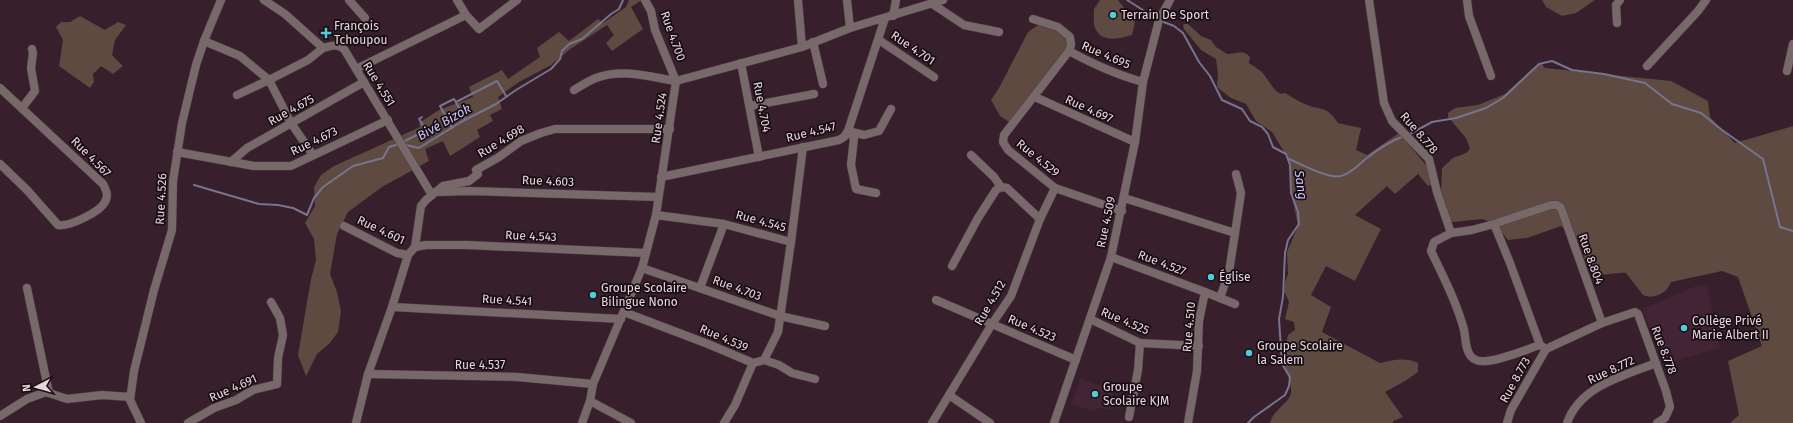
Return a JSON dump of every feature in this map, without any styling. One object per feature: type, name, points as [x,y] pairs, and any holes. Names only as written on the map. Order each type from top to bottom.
[{"type":"street","name":"Rue 4.526","points":[[130,397],[154,290],[172,230],[173,181],[182,123],[196,65],[221,0]]},
{"type":"street","points":[[237,95],[308,60],[323,48],[285,14],[264,0]]},
{"type":"street","points":[[349,0],[365,18]]},
{"type":"street","points":[[457,0],[466,15],[479,29],[517,0]]},
{"type":"street","name":"Rue 4.700","points":[[645,0],[651,11],[655,30],[676,81]]},
{"type":"street","points":[[798,0],[802,47]]},
{"type":"street","points":[[847,0],[850,28]]},
{"type":"street","name":"Rue 4.547","points":[[661,177],[839,140],[844,137],[848,131],[879,40],[896,0]]},
{"type":"street","name":"Rue 4.524","points":[[582,423],[590,401],[593,384],[642,268],[656,215],[676,81],[802,47],[850,28],[889,17],[931,2],[943,0]]},
{"type":"street","name":"Rue 4.509","points":[[1054,423],[1111,257],[1122,211],[1135,142],[1143,82],[1159,20],[1170,0]]},
{"type":"street","name":"Rue 8.778","points":[[1369,0],[1384,104],[1392,121],[1429,159],[1437,192],[1450,233]]},
{"type":"street","points":[[1467,0],[1469,16],[1491,76]]},
{"type":"street","points":[[1617,23],[1616,5],[1620,0]]},
{"type":"street","points":[[1647,66],[1698,11],[1706,0]]},
{"type":"street","points":[[931,2],[964,25],[998,32]]},
{"type":"street","points":[[356,69],[466,15]]},
{"type":"street","name":"Rue 4.695","points":[[1033,20],[1058,27],[1070,37],[1071,45],[1069,51],[1090,63],[1143,82]]},
{"type":"street","name":"Rue 4.701","points":[[879,40],[934,77]]},
{"type":"street","points":[[204,41],[240,56],[269,80],[291,123],[313,155]]},
{"type":"street","points":[[813,42],[823,84]]},
{"type":"street","points":[[1787,71],[1793,44]]},
{"type":"street","name":"Rue 4.551","points":[[323,48],[340,46],[344,49],[434,193]]},
{"type":"street","points":[[22,108],[34,91],[31,68],[34,53],[32,49]]},
{"type":"street","name":"Rue 4.529","points":[[1069,51],[1035,97],[1004,135],[1003,142],[1008,150],[1055,188],[1122,211]]},
{"type":"street","name":"Rue 4.704","points":[[741,63],[759,157]]},
{"type":"street","points":[[574,90],[595,78],[610,74],[626,74],[676,81]]},
{"type":"street","name":"Rue 4.675","points":[[231,162],[247,148],[364,82]]},
{"type":"street","name":"Rue 4.567","points":[[0,88],[103,184],[107,192],[105,202],[92,214],[75,222],[58,226],[28,190],[0,164]]},
{"type":"street","points":[[750,106],[814,94]]},
{"type":"street","name":"Rue 4.697","points":[[1035,97],[1135,142]]},
{"type":"street","points":[[848,131],[864,135],[879,130],[891,109]]},
{"type":"street","name":"Rue 4.673","points":[[177,152],[254,166],[291,166],[388,120]]},
{"type":"street","name":"Rue 4.698","points":[[415,247],[421,206],[434,193],[443,186],[469,181],[478,174],[476,170],[499,157],[521,141],[541,132],[555,129],[670,129]]},
{"type":"street","points":[[848,131],[854,138],[851,164],[856,189],[876,193]]},
{"type":"street","name":"Rue 4.545","points":[[656,215],[724,224],[791,242],[803,147]]},
{"type":"street","points":[[971,155],[994,177],[1001,187]]},
{"type":"street","points":[[1235,304],[1220,298],[1229,272],[1241,193],[1236,174]]},
{"type":"street","points":[[952,266],[978,218],[996,190],[1001,187],[1008,188],[1040,219]]},
{"type":"street","name":"Rue 4.512","points":[[932,423],[992,324],[1011,296],[1040,219],[1055,188]]},
{"type":"street","name":"Rue 4.603","points":[[434,193],[500,191],[658,197]]},
{"type":"street","points":[[1124,198],[1235,233]]},
{"type":"street","name":"Rue 8.804","points":[[1494,224],[1551,205],[1557,205],[1561,208],[1602,323]]},
{"type":"street","points":[[700,288],[724,224]]},
{"type":"street","points":[[1494,224],[1543,347]]},
{"type":"street","name":"Rue 8.778","points":[[1494,224],[1472,230],[1450,233],[1434,242],[1431,251],[1453,300],[1464,329],[1468,351],[1472,358],[1476,361],[1488,361],[1543,347],[1602,323],[1635,312],[1638,314],[1670,407],[1665,418],[1657,423]]},
{"type":"street","name":"Rue 4.601","points":[[344,226],[397,253],[408,255]]},
{"type":"street","points":[[764,360],[778,332],[791,242]]},
{"type":"street","name":"Rue 4.543","points":[[415,247],[426,245],[467,245],[646,253]]},
{"type":"street","points":[[356,423],[368,374],[392,307],[408,255],[415,247]]},
{"type":"street","name":"Rue 4.527","points":[[1111,257],[1204,292]]},
{"type":"street","name":"Rue 4.703","points":[[642,268],[780,316],[825,326]]},
{"type":"street","points":[[27,288],[49,393]]},
{"type":"street","name":"Rue 4.510","points":[[1188,423],[1197,371],[1200,321],[1204,292],[1220,298]]},
{"type":"street","name":"Rue 4.523","points":[[936,300],[1076,360]]},
{"type":"street","name":"Rue 4.691","points":[[188,423],[214,408],[236,400],[253,390],[277,384],[278,358],[283,335],[280,318],[271,302]]},
{"type":"street","name":"Rue 4.541","points":[[392,307],[622,316]]},
{"type":"street","name":"Rue 4.539","points":[[622,316],[708,344],[752,364],[735,405],[724,423]]},
{"type":"street","name":"Rue 4.525","points":[[1090,319],[1140,343],[1199,346]]},
{"type":"street","points":[[1129,417],[1138,370],[1140,343]]},
{"type":"street","name":"Rue 8.773","points":[[1508,423],[1511,410],[1543,347]]},
{"type":"street","points":[[752,364],[764,360],[779,365],[792,373],[815,379]]},
{"type":"street","name":"Rue 8.772","points":[[1567,423],[1569,416],[1582,399],[1597,387],[1656,363]]},
{"type":"street","name":"Rue 4.537","points":[[368,374],[517,377],[593,384]]},
{"type":"street","points":[[0,416],[31,397],[49,393],[67,399],[102,395],[130,397],[141,423]]},
{"type":"street","points":[[949,395],[990,423]]},
{"type":"street","points":[[590,401],[631,423]]},
{"type":"shaded area","points":[[629,0],[642,0],[631,7],[643,29],[612,51],[606,43],[614,35],[607,25],[569,50],[551,65],[519,82],[498,97],[502,109],[490,115],[493,121],[477,130],[480,137],[450,156],[443,141],[425,149],[429,161],[382,187],[348,212],[337,234],[330,274],[337,292],[341,311],[338,332],[329,344],[317,354],[306,376],[298,355],[311,279],[316,260],[314,239],[305,223],[315,206],[314,187],[321,175],[334,166],[420,127],[419,123],[439,110],[473,97],[469,87],[502,70],[508,79],[540,57],[537,48],[559,32],[569,41],[598,19],[603,23],[626,7]]},
{"type":"shaded area","name":"Terrain De Sport","points":[[1100,0],[1118,0],[1135,22],[1132,35],[1111,39],[1098,33],[1094,26],[1094,9]]},
{"type":"shaded area","points":[[1542,0],[1595,0],[1576,13],[1562,16],[1546,7]]},
{"type":"shaded area","points":[[80,16],[105,30],[118,22],[126,25],[115,40],[112,55],[123,66],[113,74],[101,66],[93,74],[94,82],[90,88],[59,66],[63,40],[56,27],[61,22],[70,22]]},
{"type":"shaded area","points":[[1184,24],[1188,24],[1201,36],[1211,40],[1216,47],[1227,54],[1242,52],[1247,54],[1250,57],[1249,63],[1262,72],[1275,90],[1281,94],[1285,93],[1303,103],[1326,111],[1332,115],[1338,123],[1361,128],[1356,150],[1367,155],[1399,133],[1426,165],[1433,184],[1428,186],[1418,174],[1395,194],[1387,186],[1355,215],[1381,229],[1355,281],[1326,266],[1311,295],[1331,307],[1322,332],[1380,363],[1395,360],[1409,360],[1418,363],[1418,372],[1385,392],[1403,417],[1393,421],[1393,423],[1270,423],[1274,414],[1288,400],[1291,393],[1285,366],[1285,354],[1288,335],[1295,330],[1294,322],[1285,319],[1289,302],[1284,291],[1288,274],[1287,252],[1298,226],[1292,196],[1289,160],[1272,132],[1256,121],[1246,104],[1231,98],[1218,88],[1216,59],[1201,50],[1184,29]]},
{"type":"shaded area","points":[[1038,25],[1060,33],[1068,44],[1060,58],[1009,122],[1000,116],[991,100],[999,88],[1028,32]]},
{"type":"shaded area","points":[[1541,63],[1545,68],[1671,81],[1708,101],[1710,117],[1735,143],[1793,126],[1793,423],[1730,423],[1739,415],[1728,361],[1762,346],[1738,277],[1722,271],[1671,282],[1663,292],[1651,297],[1643,295],[1626,273],[1601,275],[1590,270],[1579,241],[1575,235],[1561,226],[1527,238],[1508,240],[1494,223],[1482,219],[1453,222],[1446,217],[1441,195],[1442,168],[1453,158],[1466,153],[1470,149],[1466,138],[1448,117],[1448,113],[1455,108],[1478,105],[1505,94],[1531,70]]},
{"type":"shaded area","name":"Collège Privé Marie Albert II","points":[[1707,285],[1720,348],[1665,364],[1642,309],[1696,286]]},
{"type":"shaded area","name":"Groupe Scolaire KJM","points":[[1080,379],[1104,387],[1115,387],[1110,410],[1097,408],[1095,411],[1071,405]]},
{"type":"waterway","name":"Bivé Bizok","points":[[406,145],[419,148],[461,122],[496,104],[551,69],[560,59],[562,51],[569,44],[582,39],[619,9],[623,0]]},
{"type":"waterway","name":"Sang","points":[[1127,0],[1157,19]]},
{"type":"waterway","name":"Sang","points":[[1161,21],[1174,26],[1183,33],[1199,62],[1210,76],[1222,100],[1242,109],[1250,121],[1262,127],[1268,134],[1273,147],[1286,154],[1290,165],[1291,193],[1298,212],[1299,224],[1288,240],[1285,253],[1283,297],[1279,319],[1282,364],[1290,377],[1289,386],[1285,395],[1248,423]]},
{"type":"waterway","points":[[1408,135],[1432,122],[1456,118],[1486,108],[1503,98],[1539,64],[1552,61],[1572,70],[1604,74],[1645,83],[1672,104],[1701,113],[1763,159],[1780,227],[1793,231]]},
{"type":"waterway","points":[[456,102],[497,81],[506,96]]},
{"type":"waterway","points":[[452,128],[440,106],[454,99],[465,118]]},
{"type":"waterway","points":[[405,141],[426,130],[419,119],[422,117]]},
{"type":"waterway","points":[[1289,159],[1322,173],[1341,176],[1352,171],[1380,148],[1404,136]]},
{"type":"waterway","name":"Bivé Bizok","points":[[194,185],[259,204],[278,205],[293,208],[307,215],[314,198],[323,187],[353,166],[383,158],[389,147],[399,144]]},
{"type":"place","name":"Terrain De Sport","points":[[1113,15]]},
{"type":"place","name":"François Tchoupou","points":[[326,33]]},
{"type":"place","name":"Église","points":[[1211,277]]},
{"type":"place","name":"Groupe Scolaire Bilingue Nono","points":[[593,295]]},
{"type":"place","name":"Collège Privé Marie Albert II","points":[[1684,328]]},
{"type":"place","name":"Groupe Scolaire la Salem","points":[[1249,353]]},
{"type":"place","name":"Groupe Scolaire KJM","points":[[1095,394]]}]
